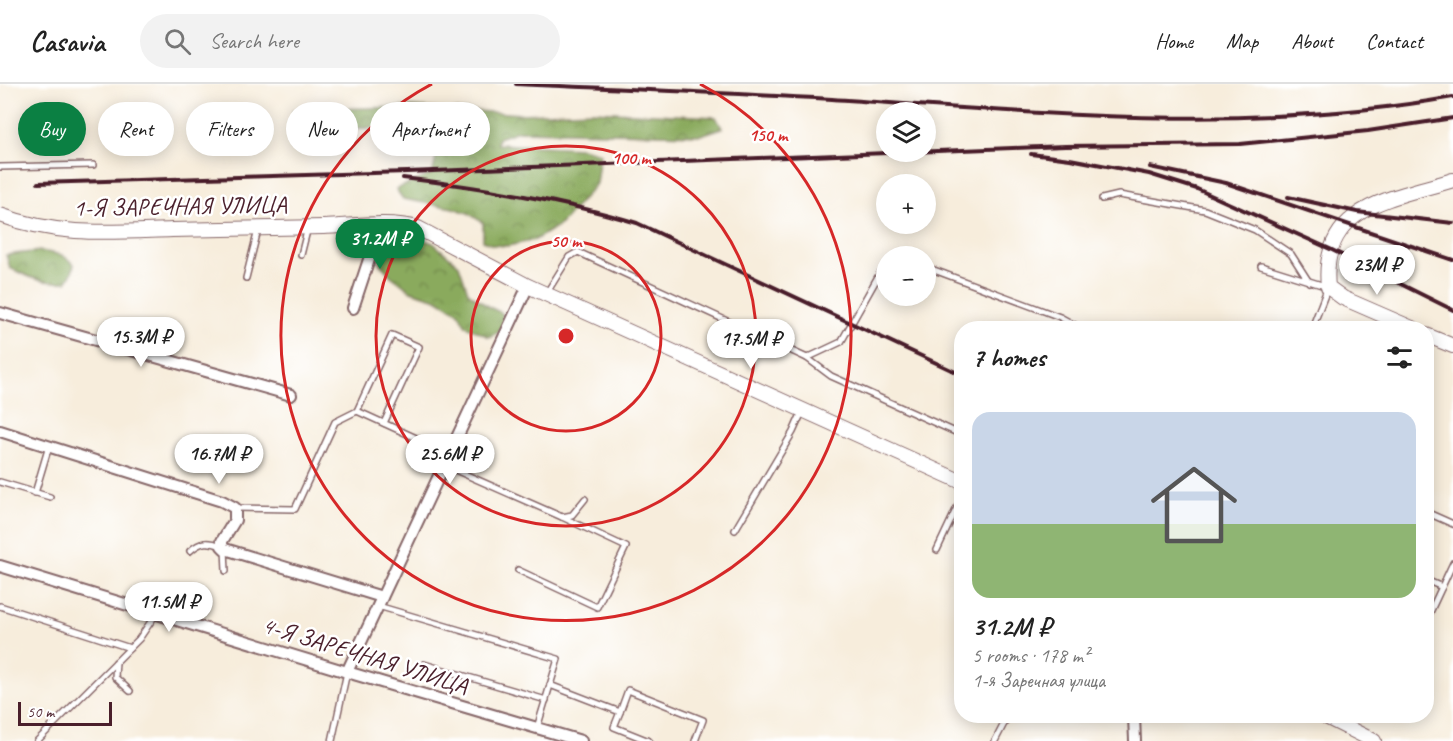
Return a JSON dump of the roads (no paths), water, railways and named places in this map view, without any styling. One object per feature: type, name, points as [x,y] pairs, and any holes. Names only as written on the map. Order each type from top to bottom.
[{"type":"street","points":[[1396,321],[1343,298],[1328,287],[1326,267],[1330,249],[1345,224],[1357,212],[1378,203],[1453,180]]},
{"type":"street","name":"1-Я ЗАРЕЧНАЯ УЛИЦА","points":[[0,215],[37,227],[80,233],[404,224],[418,228],[528,286],[954,478]]},
{"type":"street","points":[[353,308],[381,223]]},
{"type":"street","points":[[346,672],[528,286]]},
{"type":"street","points":[[0,313],[291,395]]},
{"type":"street","points":[[1434,338],[1453,346]]},
{"type":"street","points":[[0,431],[222,501],[235,508],[234,520],[222,541],[224,547],[380,601]]},
{"type":"street","name":"4-Я ЗАРЕЧНАЯ УЛИЦА","points":[[0,566],[581,741]]},
{"type":"street","points":[[1134,723],[1135,741]]},
{"type":"street","points":[[1338,723],[1374,741]]},
{"type":"lane","points":[[0,167],[93,165]]},
{"type":"lane","points":[[1102,199],[1119,195],[1205,210],[1255,230],[1291,254],[1309,282]]},
{"type":"lane","points":[[302,255],[308,227]]},
{"type":"lane","points":[[246,278],[259,228]]},
{"type":"lane","points":[[546,294],[568,257],[578,252],[807,358],[831,376],[954,431]]},
{"type":"lane","points":[[1261,266],[1328,287],[1315,321]]},
{"type":"lane","points":[[936,271],[1067,321]]},
{"type":"lane","points":[[807,358],[842,342],[876,280]]},
{"type":"lane","points":[[235,508],[295,509],[335,422],[357,411],[392,335],[419,347],[384,423]]},
{"type":"lane","points":[[357,411],[449,453]]},
{"type":"lane","points":[[735,530],[803,411]]},
{"type":"lane","points":[[35,493],[49,446]]},
{"type":"lane","points":[[444,465],[626,547],[597,608],[518,570]]},
{"type":"lane","points":[[0,482],[50,497]]},
{"type":"lane","points":[[562,517],[572,515],[585,499]]},
{"type":"lane","points":[[937,550],[954,515]]},
{"type":"lane","points":[[1434,516],[1453,524]]},
{"type":"lane","points":[[189,551],[199,543],[208,541],[224,547],[226,571]]},
{"type":"lane","points":[[1434,604],[1453,563]]},
{"type":"lane","points":[[1434,584],[1442,587]]},
{"type":"lane","points":[[380,601],[558,659],[537,728]]},
{"type":"lane","points":[[0,606],[130,648]]},
{"type":"lane","points":[[37,741],[139,639],[156,614]]},
{"type":"lane","points":[[116,662],[115,677],[130,692]]},
{"type":"lane","points":[[424,664],[546,700]]},
{"type":"lane","points":[[332,741],[346,672]]},
{"type":"lane","points":[[550,685],[620,712]]},
{"type":"lane","points":[[649,741],[614,727],[628,690],[703,720],[695,741]]},
{"type":"lane","points":[[995,741],[1004,723]]},
{"type":"railway","points":[[516,84],[1143,117],[1221,118],[1298,115],[1376,108],[1453,97]]},
{"type":"railway","points":[[38,183],[407,172],[1065,146],[1240,144],[1368,131],[1453,118]]},
{"type":"railway","points":[[1031,154],[1149,174],[1197,189],[1330,249],[1453,310]]},
{"type":"railway","points":[[1150,167],[1226,183],[1453,260]]},
{"type":"railway","points":[[403,178],[521,195],[637,223],[954,371]]},
{"type":"railway","points":[[1288,197],[1357,212],[1453,223]]}]
